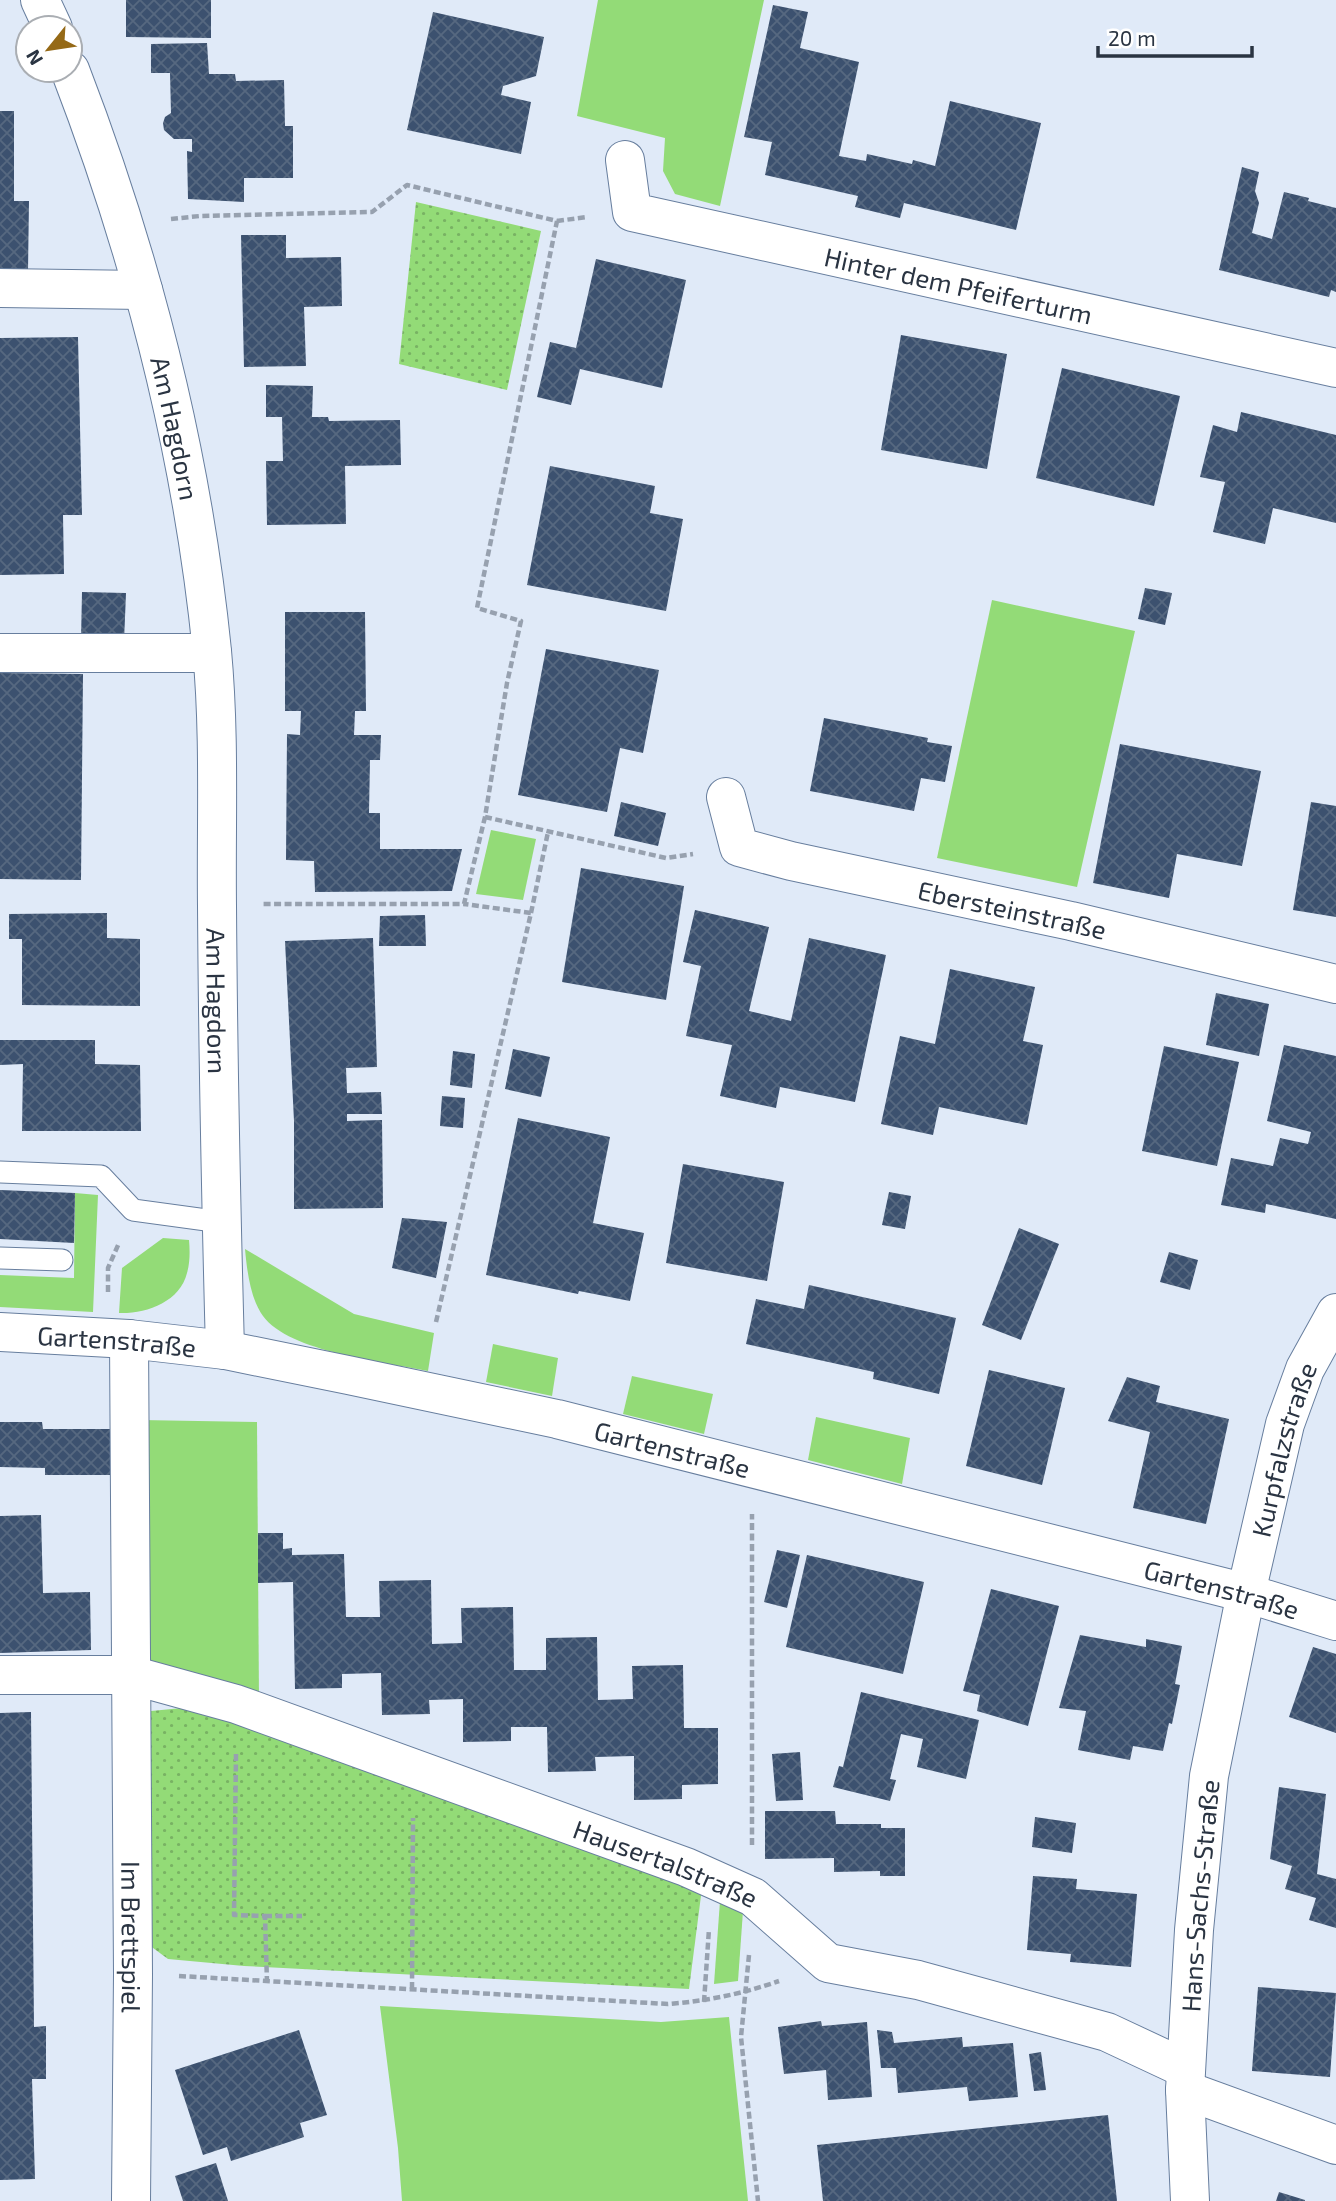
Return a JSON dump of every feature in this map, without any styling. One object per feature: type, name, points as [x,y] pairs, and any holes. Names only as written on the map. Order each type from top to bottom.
[{"type":"street","name":"Am Hagdorn","points":[[75,84],[125,224],[179,431],[201,563],[212,653],[218,759],[217,905],[225,1350]]},
{"type":"street","name":"Hinter dem Pfeiferturm","points":[[625,160],[632,212],[1336,368]]},
{"type":"street","points":[[0,288],[143,290]]},
{"type":"street","points":[[0,653],[212,653]]},
{"type":"street","points":[[726,797],[739,847]]},
{"type":"street","name":"Ebersteinstraße","points":[[739,847],[791,862],[1071,921],[1336,984]]},
{"type":"street","name":"Kurpfalzstraße","points":[[1246,1592],[1285,1424],[1305,1369],[1336,1314]]},
{"type":"street","name":"Gartenstraße","points":[[0,1332],[118,1339],[225,1350],[557,1419],[1246,1592],[1336,1621]]},
{"type":"street","name":"Im Brettspiel","points":[[118,1339],[131,1675],[131,2201]]},
{"type":"street","name":"Hans-Sachs-Straße","points":[[1190,2201],[1185,2080],[1194,1930],[1209,1776],[1246,1592]]},
{"type":"street","points":[[0,1675],[131,1675]]},
{"type":"street","name":"Hausertalstraße","points":[[131,1675],[236,1704],[686,1867],[754,1897],[828,1963],[918,1980],[1107,2032],[1185,2080],[1336,2145]]},
{"type":"lane","points":[[0,1172],[101,1176],[132,1210],[221,1222]]},
{"type":"lane","points":[[0,1258],[62,1260]]},
{"type":"path","points":[[125,224],[200,216],[372,212],[407,185],[556,221],[477,608],[522,621],[508,683],[485,817],[464,904]]},
{"type":"path","points":[[485,817],[666,858],[739,847]]},
{"type":"path","points":[[436,1322],[548,832]]},
{"type":"path","points":[[217,905],[464,904],[531,913]]},
{"type":"path","points":[[118,1339],[108,1268],[132,1210]]},
{"type":"path","points":[[752,1468],[754,1897]]},
{"type":"path","points":[[236,1704],[234,1915],[302,1916]]},
{"type":"path","points":[[412,1989],[413,1768]]},
{"type":"path","points":[[704,2002],[714,1880]]},
{"type":"path","points":[[265,1916],[267,1982]]},
{"type":"path","points":[[133,1974],[668,2004],[704,2002],[746,1992],[741,2038],[758,2201]]},
{"type":"green space","points":[[598,0],[764,0],[720,206],[675,194],[663,171],[665,138],[577,116]]},
{"type":"green space","points":[[416,202],[541,231],[507,390],[399,364]]},
{"type":"green space","points":[[992,600],[1135,631],[1077,887],[937,858]]},
{"type":"green space","points":[[491,830],[536,839],[523,900],[476,894]]},
{"type":"green space","points":[[75,1193],[98,1195],[93,1312],[0,1307],[0,1275],[74,1278]]},
{"type":"green space","points":[[163,1238],[189,1240],[189,1265],[183,1283],[170,1299],[160,1304],[140,1311],[119,1313],[122,1268]]},
{"type":"green space","points":[[245,1249],[354,1314],[434,1333],[428,1371],[339,1354],[294,1339],[276,1328],[263,1316],[255,1301]]},
{"type":"green space","points":[[493,1344],[558,1358],[552,1396],[486,1382]]},
{"type":"green space","points":[[632,1376],[713,1394],[704,1434],[623,1414]]},
{"type":"green space","points":[[816,1417],[910,1438],[902,1484],[808,1460]]},
{"type":"green space","points":[[140,1420],[257,1422],[259,1700],[148,1666]]},
{"type":"green space","points":[[182,1708],[243,1723],[702,1888],[689,1989],[244,1966],[168,1959],[149,1945],[144,1741],[151,1711]]},
{"type":"green space","points":[[720,1901],[743,1911],[738,1981],[714,1984]]},
{"type":"green space","points":[[380,2006],[661,2022],[729,2017],[748,2201],[402,2201]]},
{"type":"building","points":[[126,0],[211,0],[211,38],[126,37]]},
{"type":"building","points":[[773,5],[808,12],[800,48],[859,62],[839,156],[866,161],[867,154],[935,166],[950,101],[1041,123],[1016,230],[904,203],[900,218],[855,207],[858,196],[765,175],[772,142],[744,137]]},
{"type":"building","points":[[433,12],[544,37],[536,76],[503,86],[501,95],[531,102],[521,154],[407,130]]},
{"type":"building","points":[[207,43],[209,74],[235,74],[236,81],[284,80],[285,126],[293,126],[293,178],[244,178],[244,202],[188,199],[187,151],[192,152],[192,139],[174,139],[164,130],[165,117],[171,113],[170,73],[151,73],[151,44]]},
{"type":"building","points":[[0,111],[14,111],[14,201],[29,201],[28,271],[0,270]]},
{"type":"building","points":[[1242,167],[1259,172],[1255,191],[1259,203],[1252,233],[1272,239],[1284,192],[1336,208],[1336,292],[1331,290],[1329,297],[1219,270]]},
{"type":"building","points":[[241,235],[286,235],[286,258],[341,257],[342,306],[304,307],[306,366],[244,367]]},
{"type":"building","points":[[596,259],[686,280],[662,388],[580,369],[571,405],[537,397],[550,342],[576,348]]},
{"type":"building","points":[[901,335],[1007,354],[987,469],[881,450]]},
{"type":"building","points":[[78,337],[82,515],[63,515],[64,574],[0,575],[0,338]]},
{"type":"building","points":[[1062,368],[1180,396],[1154,506],[1036,478]]},
{"type":"building","points":[[266,385],[313,386],[312,417],[328,417],[329,421],[400,420],[401,465],[345,466],[346,524],[267,525],[266,461],[283,461],[282,417],[266,417]]},
{"type":"building","points":[[1241,412],[1336,435],[1336,523],[1273,508],[1265,544],[1213,532],[1225,482],[1200,477],[1213,425],[1237,432]]},
{"type":"building","points":[[550,466],[655,486],[650,513],[683,519],[666,611],[527,585]]},
{"type":"building","points":[[1145,588],[1172,593],[1165,625],[1138,619]]},
{"type":"building","points":[[82,592],[126,593],[124,642],[81,640]]},
{"type":"building","points":[[285,612],[365,612],[366,711],[355,711],[354,735],[381,735],[380,760],[370,760],[369,813],[380,813],[380,849],[462,849],[452,891],[315,892],[314,861],[286,860],[287,734],[300,735],[301,711],[285,711]]},
{"type":"building","points":[[546,649],[659,670],[643,753],[620,748],[607,812],[518,795]]},
{"type":"building","points":[[0,673],[83,674],[81,880],[0,879]]},
{"type":"building","points":[[824,718],[928,738],[927,742],[952,746],[945,782],[921,778],[914,811],[810,791]]},
{"type":"building","points":[[1120,744],[1261,771],[1242,866],[1177,854],[1169,898],[1093,883]]},
{"type":"building","points":[[621,802],[666,813],[658,846],[614,836]]},
{"type":"building","points":[[1311,802],[1336,806],[1336,917],[1293,910]]},
{"type":"building","points":[[581,868],[684,886],[666,1000],[562,982]]},
{"type":"building","points":[[695,910],[769,927],[749,1011],[791,1021],[809,938],[886,955],[855,1102],[780,1087],[776,1108],[720,1096],[732,1045],[686,1036],[701,966],[683,962]]},
{"type":"building","points":[[107,913],[107,938],[140,939],[140,1006],[22,1005],[22,939],[9,939],[9,914]]},
{"type":"building","points":[[425,915],[426,946],[379,946],[380,916]]},
{"type":"building","points":[[373,938],[377,1067],[346,1068],[347,1093],[381,1092],[382,1114],[347,1114],[347,1121],[382,1120],[383,1208],[294,1209],[294,1121],[285,941]]},
{"type":"building","points":[[950,969],[1035,987],[1023,1041],[1043,1045],[1027,1125],[939,1107],[933,1135],[881,1124],[900,1036],[935,1044]]},
{"type":"building","points":[[1216,993],[1269,1004],[1259,1056],[1206,1045]]},
{"type":"building","points":[[0,1040],[95,1040],[95,1064],[140,1065],[141,1131],[22,1131],[23,1064],[0,1065]]},
{"type":"building","points":[[1284,1045],[1336,1056],[1336,1219],[1266,1204],[1265,1213],[1221,1205],[1231,1158],[1273,1166],[1280,1138],[1308,1144],[1311,1132],[1267,1121]]},
{"type":"building","points":[[1164,1046],[1239,1062],[1217,1166],[1142,1151]]},
{"type":"building","points":[[513,1049],[550,1057],[541,1097],[505,1089]]},
{"type":"building","points":[[453,1051],[475,1054],[472,1088],[450,1085]]},
{"type":"building","points":[[442,1096],[465,1098],[463,1128],[440,1126]]},
{"type":"building","points":[[518,1118],[610,1137],[593,1223],[644,1233],[630,1301],[579,1291],[578,1294],[486,1275]]},
{"type":"building","points":[[683,1164],[784,1182],[767,1281],[666,1263]]},
{"type":"building","points":[[0,1190],[75,1193],[74,1243],[0,1239]]},
{"type":"building","points":[[889,1192],[911,1196],[905,1229],[882,1225]]},
{"type":"building","points":[[402,1218],[447,1222],[436,1278],[392,1268]]},
{"type":"building","points":[[1019,1228],[1059,1244],[1021,1340],[982,1325]]},
{"type":"building","points":[[1169,1252],[1198,1260],[1190,1290],[1160,1282]]},
{"type":"building","points":[[809,1285],[956,1318],[939,1394],[873,1379],[874,1372],[746,1344],[756,1299],[804,1309]]},
{"type":"building","points":[[989,1370],[1065,1388],[1042,1485],[966,1466]]},
{"type":"building","points":[[1127,1377],[1160,1386],[1156,1402],[1229,1419],[1206,1524],[1133,1508],[1150,1432],[1108,1421]]},
{"type":"building","points":[[0,1422],[42,1422],[43,1429],[114,1429],[114,1475],[45,1475],[45,1468],[0,1467]]},
{"type":"building","points":[[41,1515],[43,1593],[90,1592],[91,1650],[0,1653],[0,1516]]},
{"type":"building","points":[[258,1533],[283,1533],[283,1549],[292,1548],[292,1555],[344,1554],[346,1617],[380,1617],[379,1581],[431,1580],[432,1644],[462,1643],[461,1608],[513,1607],[514,1670],[546,1670],[546,1638],[597,1637],[598,1700],[633,1699],[632,1666],[683,1665],[684,1728],[718,1728],[718,1784],[682,1785],[682,1799],[634,1800],[634,1756],[595,1757],[596,1771],[548,1772],[547,1727],[511,1727],[511,1741],[463,1742],[463,1699],[429,1700],[430,1714],[382,1715],[381,1673],[342,1674],[342,1688],[295,1689],[293,1582],[258,1583]]},
{"type":"building","points":[[777,1550],[800,1555],[787,1608],[764,1602]]},
{"type":"building","points":[[807,1555],[924,1582],[903,1674],[786,1647]]},
{"type":"building","points":[[991,1589],[1059,1606],[1028,1726],[977,1711],[980,1695],[963,1691]]},
{"type":"building","points":[[1080,1635],[1146,1647],[1146,1639],[1182,1646],[1175,1684],[1180,1685],[1163,1751],[1133,1746],[1130,1760],[1078,1750],[1086,1711],[1059,1708]]},
{"type":"building","points":[[1313,1647],[1336,1654],[1336,1733],[1289,1717]]},
{"type":"building","points":[[861,1692],[979,1720],[966,1779],[917,1767],[923,1739],[901,1734],[890,1779],[896,1780],[890,1801],[833,1787],[839,1766],[843,1767]]},
{"type":"building","points":[[31,1712],[34,2027],[46,2026],[46,2079],[32,2079],[35,2179],[0,2180],[0,1713]]},
{"type":"building","points":[[800,1752],[803,1800],[776,1801],[772,1754]]},
{"type":"building","points":[[1279,1787],[1326,1794],[1317,1874],[1336,1879],[1336,1928],[1309,1920],[1316,1898],[1285,1889],[1292,1866],[1270,1859]]},
{"type":"building","points":[[765,1811],[835,1811],[836,1824],[881,1824],[881,1828],[905,1828],[905,1876],[880,1876],[880,1871],[834,1872],[834,1858],[765,1859]]},
{"type":"building","points":[[1035,1817],[1076,1823],[1072,1853],[1032,1847]]},
{"type":"building","points":[[1033,1876],[1077,1879],[1076,1889],[1137,1894],[1131,1967],[1070,1962],[1071,1954],[1027,1950]]},
{"type":"building","points":[[1258,1987],[1336,1993],[1330,2077],[1252,2071]]},
{"type":"building","points":[[821,2021],[822,2026],[867,2022],[872,2097],[828,2100],[826,2070],[784,2074],[778,2027]]},
{"type":"building","points":[[299,2030],[327,2115],[300,2123],[304,2137],[231,2161],[227,2147],[203,2155],[175,2070]]},
{"type":"building","points":[[877,2030],[892,2032],[894,2043],[962,2037],[963,2047],[1013,2043],[1018,2097],[969,2101],[967,2087],[898,2093],[896,2068],[881,2068]]},
{"type":"building","points":[[1041,2052],[1046,2090],[1034,2091],[1029,2054]]},
{"type":"building","points":[[1108,2115],[1117,2201],[823,2201],[817,2145]]},
{"type":"building","points":[[216,2163],[228,2201],[183,2201],[175,2176]]},
{"type":"building","points":[[1279,2192],[1305,2200],[1305,2201],[1276,2201]]}]
